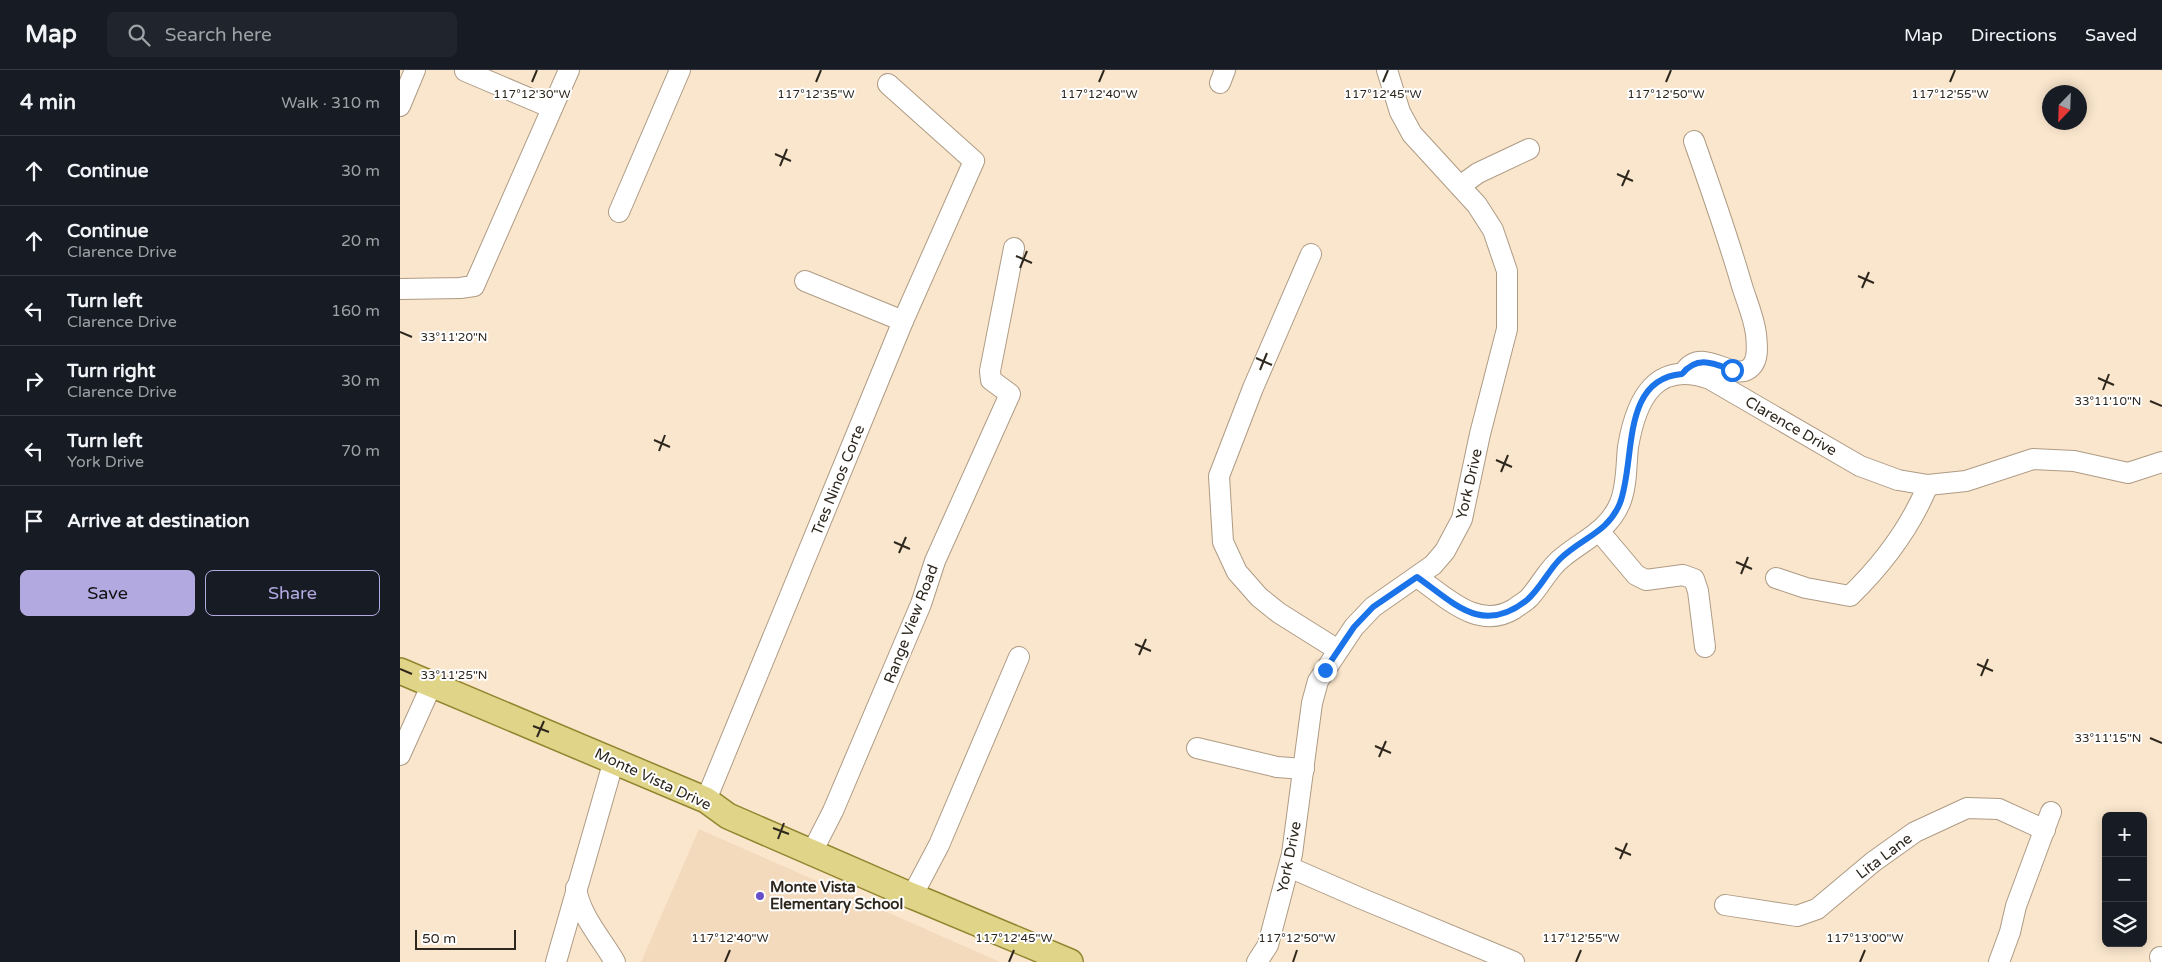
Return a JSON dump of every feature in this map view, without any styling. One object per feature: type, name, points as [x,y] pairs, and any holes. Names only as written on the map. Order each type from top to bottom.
[{"type":"main road","name":"Monte Vista Drive","points":[[400,671],[706,800],[728,816],[811,854],[1070,962]]},
{"type":"street","points":[[400,106],[414,70]]},
{"type":"street","points":[[400,289],[474,286],[569,70]]},
{"type":"street","points":[[619,212],[680,70]]},
{"type":"street","name":"York Drive","points":[[1257,962],[1268,945],[1289,867],[1312,703],[1318,681],[1354,627],[1373,607],[1433,565],[1445,551],[1462,519],[1480,434],[1507,329],[1507,271],[1493,230],[1477,205],[1412,134],[1400,112],[1387,70]]},
{"type":"street","points":[[464,71],[552,108]]},
{"type":"street","name":"Tres Ninos Corte","points":[[706,800],[903,321],[974,161],[888,84]]},
{"type":"street","points":[[1682,374],[1688,366],[1694,363],[1705,362],[1742,372],[1750,369],[1755,362],[1757,353],[1756,333],[1734,257],[1694,141]]},
{"type":"street","points":[[1460,186],[1478,174],[1529,149]]},
{"type":"street","name":"Range View Road","points":[[811,854],[834,811],[921,604],[935,561],[1010,394],[991,380],[990,371],[1014,248]]},
{"type":"street","points":[[1311,254],[1253,388],[1219,476],[1223,542],[1237,572],[1259,597],[1279,613],[1338,650]]},
{"type":"street","points":[[805,280],[903,321]]},
{"type":"street","name":"Clarence Drive","points":[[1417,577],[1469,613],[1492,617],[1504,614],[1528,600],[1561,558],[1608,525],[1620,504],[1624,490],[1629,446],[1640,404],[1651,385],[1671,375],[1695,373],[1710,379],[1860,466],[1898,480],[1928,485],[1966,481],[2033,459],[2074,460],[2128,473],[2162,462]]},
{"type":"street","points":[[1776,578],[1806,588],[1850,596],[1887,552],[1918,510],[1928,485]]},
{"type":"street","points":[[1599,531],[1636,575],[1646,580],[1683,575],[1694,579],[1698,591],[1706,647]]},
{"type":"street","points":[[914,897],[939,845],[1019,656]]},
{"type":"street","points":[[400,754],[432,684]]},
{"type":"street","points":[[1196,748],[1277,767],[1304,769]]},
{"type":"street","points":[[556,962],[614,760]]},
{"type":"street","name":"Lita Lane","points":[[1725,905],[1797,916],[1817,909],[1873,862],[1915,832],[1967,808],[1999,809],[2048,821],[2016,906],[2010,932],[1999,962]]},
{"type":"street","points":[[1289,867],[1514,962]]},
{"type":"street","points":[[576,888],[578,901],[615,962]]},
{"type":"shaded area","name":"Monte Vista Elementary School","points":[[699,829],[1000,962],[641,962]]},
{"type":"place","name":"Monte Vista Elementary School","points":[[760,896]]},
{"type":"route","points":[[1325,670],[1354,627],[1373,607],[1417,577],[1469,613],[1492,617],[1504,614],[1528,600],[1561,558],[1608,525],[1620,504],[1624,490],[1629,446],[1640,404],[1651,385],[1671,375],[1682,374],[1688,366],[1694,363],[1716,364],[1732,370]]}]
